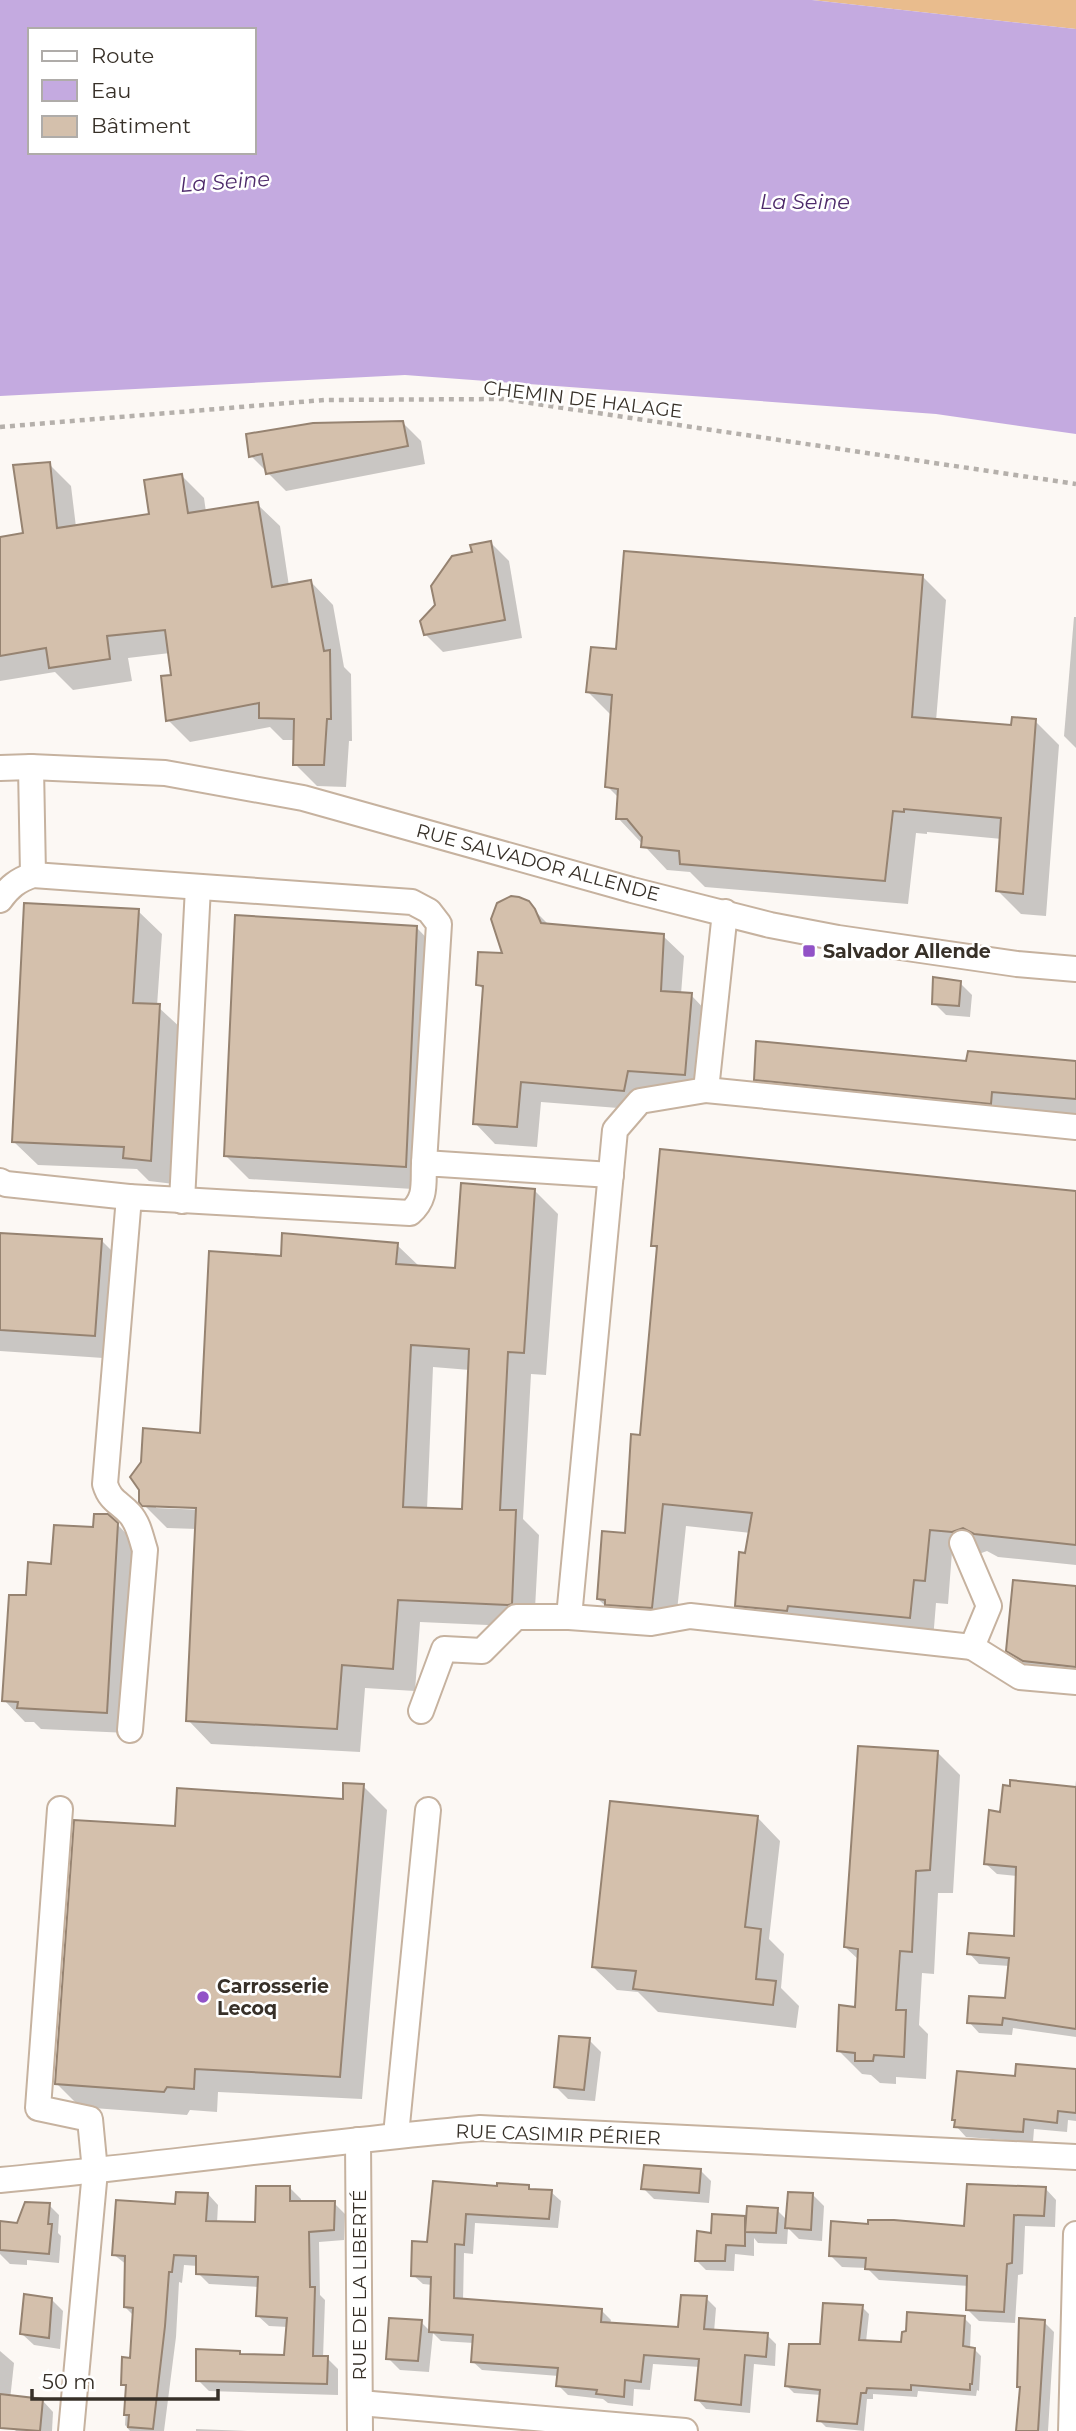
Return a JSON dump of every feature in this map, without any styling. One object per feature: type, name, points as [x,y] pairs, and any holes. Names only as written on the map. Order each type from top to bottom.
[{"type":"street","points":[[31,767],[33,875]]},
{"type":"street","name":"RUE SALVADOR ALLENDE","points":[[0,768],[165,773],[303,798],[632,890],[771,925],[838,938],[1017,964],[1076,969]]},
{"type":"street","points":[[0,900],[14,884],[33,875],[412,902],[429,911],[439,924],[423,1197],[420,1205],[410,1213],[129,1197],[6,1184],[0,1181]]},
{"type":"street","points":[[183,1201],[198,887]]},
{"type":"street","points":[[706,1090],[726,912]]},
{"type":"street","points":[[569,1617],[615,1130],[640,1101],[706,1090],[1076,1128]]},
{"type":"street","points":[[424,1163],[611,1175]]},
{"type":"street","points":[[129,1197],[105,1484],[108,1496],[136,1522],[145,1550],[130,1730]]},
{"type":"street","points":[[962,1543],[989,1606],[972,1647]]},
{"type":"street","points":[[421,1712],[444,1649],[482,1651],[516,1617],[569,1617],[651,1623],[690,1616],[972,1647],[1020,1677],[1076,1682]]},
{"type":"street","points":[[60,1809],[38,2108],[90,2119],[94,2171],[71,2431]]},
{"type":"street","points":[[396,2135],[428,1810]]},
{"type":"street","name":"RUE CASIMIR PÉRIER","points":[[0,2180],[480,2128],[1076,2157]]},
{"type":"street","name":"RUE DE LA LIBERTÉ","points":[[358,2140],[360,2431]]},
{"type":"street","points":[[1070,2431],[1076,2234]]},
{"type":"street","points":[[360,2403],[685,2431]]},
{"type":"path","name":"CHEMIN DE HALAGE","points":[[0,428],[324,400],[503,399],[1076,484]]},
{"type":"shaded area","points":[[812,0],[1076,0],[1076,29]]},
{"type":"water","name":"La Seine","points":[[0,0],[812,0],[1076,29],[1076,434],[936,414],[405,375],[0,396]]},
{"type":"building","points":[[403,421],[408,446],[266,474],[262,454],[249,457],[246,434],[313,423]]},
{"type":"building","points":[[50,462],[57,528],[149,514],[144,480],[182,474],[188,513],[258,502],[272,587],[311,580],[324,651],[330,650],[331,719],[327,719],[324,765],[293,765],[294,719],[259,718],[259,703],[166,721],[161,676],[171,675],[165,630],[107,636],[110,659],[49,668],[46,648],[0,656],[0,537],[23,533],[13,465]]},
{"type":"building","points":[[491,541],[505,620],[424,635],[420,621],[435,605],[431,586],[452,556],[472,552],[470,545]]},
{"type":"building","points":[[624,551],[923,575],[912,717],[1011,725],[1012,717],[1036,719],[1023,894],[996,891],[1001,818],[904,809],[904,812],[893,811],[885,881],[680,864],[679,851],[641,847],[642,837],[627,819],[616,819],[618,789],[605,787],[612,695],[586,692],[591,647],[616,649]]},
{"type":"building","points":[[511,896],[529,901],[541,923],[664,934],[661,991],[692,993],[685,1075],[628,1071],[624,1091],[521,1082],[517,1127],[473,1124],[483,986],[476,985],[478,952],[502,953],[491,919],[497,903]]},
{"type":"building","points":[[24,903],[139,909],[133,1003],[160,1004],[151,1161],[123,1158],[124,1147],[12,1142]]},
{"type":"building","points":[[235,915],[417,926],[406,1167],[224,1156]]},
{"type":"building","points":[[933,977],[961,981],[959,1006],[932,1004]]},
{"type":"building","points":[[756,1041],[966,1061],[968,1051],[1076,1061],[1076,1099],[992,1092],[991,1104],[754,1080]]},
{"type":"building","points":[[660,1149],[1076,1191],[1076,1545],[974,1534],[963,1528],[952,1532],[930,1530],[925,1581],[914,1580],[910,1618],[788,1606],[787,1611],[735,1606],[739,1552],[745,1553],[752,1513],[663,1504],[652,1608],[605,1605],[605,1600],[597,1599],[602,1531],[625,1533],[631,1434],[640,1435],[657,1246],[651,1246]]},
{"type":"building","points":[[461,1183],[535,1189],[524,1353],[508,1352],[500,1510],[516,1510],[512,1604],[398,1600],[393,1669],[342,1665],[337,1729],[186,1721],[196,1508],[142,1506],[139,1502],[139,1490],[130,1477],[141,1462],[143,1428],[200,1433],[209,1251],[281,1256],[282,1233],[398,1243],[396,1264],[455,1268]],"holes":[[[411,1345],[469,1349],[462,1509],[403,1507]]]},
{"type":"building","points":[[0,1233],[102,1239],[95,1336],[0,1330]]},
{"type":"building","points":[[94,1514],[108,1514],[118,1523],[107,1713],[17,1708],[18,1702],[2,1701],[9,1595],[26,1595],[28,1562],[51,1564],[54,1525],[93,1527]]},
{"type":"building","points":[[1013,1580],[1076,1586],[1076,1667],[1023,1661],[1006,1651]]},
{"type":"building","points":[[858,1746],[938,1751],[930,1870],[916,1871],[912,1952],[900,1951],[896,2010],[906,2010],[904,2057],[874,2055],[873,2061],[855,2061],[855,2053],[837,2051],[839,2005],[855,2007],[858,1949],[844,1947]]},
{"type":"building","points":[[1010,1780],[1076,1787],[1076,2029],[1003,2018],[1002,2025],[967,2023],[969,1996],[1005,1998],[1009,1958],[967,1954],[969,1933],[1014,1936],[1016,1867],[984,1864],[989,1810],[1000,1812],[1003,1785],[1010,1786]]},
{"type":"building","name":"Carrosserie Lecoq","points":[[343,1783],[364,1784],[340,2077],[195,2069],[194,2089],[167,2087],[164,2092],[55,2084],[74,1820],[175,1826],[177,1788],[343,1799]]},
{"type":"building","points":[[610,1801],[758,1816],[745,1927],[761,1929],[756,1979],[776,1981],[773,2005],[633,1989],[636,1971],[592,1967]]},
{"type":"building","points":[[559,2036],[590,2038],[584,2090],[554,2087]]},
{"type":"building","points":[[1016,2064],[1076,2069],[1076,2113],[1058,2111],[1057,2123],[1024,2119],[1023,2132],[954,2127],[955,2120],[952,2120],[957,2071],[1015,2076]]},
{"type":"building","points":[[644,2165],[701,2169],[699,2193],[641,2189]]},
{"type":"building","points":[[433,2181],[497,2186],[497,2183],[529,2185],[529,2189],[552,2190],[549,2219],[466,2214],[464,2245],[455,2244],[454,2298],[602,2309],[601,2322],[678,2327],[681,2295],[707,2296],[704,2329],[768,2333],[766,2357],[745,2355],[741,2405],[695,2400],[699,2359],[644,2355],[641,2382],[625,2380],[624,2397],[596,2394],[597,2390],[556,2386],[558,2368],[471,2362],[473,2335],[429,2332],[431,2277],[411,2276],[412,2241],[427,2242]]},
{"type":"building","points":[[967,2184],[1046,2187],[1044,2216],[1014,2215],[1012,2263],[1007,2264],[1004,2312],[966,2310],[967,2276],[865,2269],[866,2258],[829,2256],[831,2221],[868,2224],[868,2220],[894,2220],[964,2226]]},
{"type":"building","points":[[256,2186],[290,2186],[290,2201],[335,2201],[334,2230],[309,2232],[310,2287],[315,2287],[313,2356],[328,2356],[327,2384],[196,2381],[196,2349],[284,2355],[287,2318],[256,2316],[258,2277],[196,2274],[196,2256],[174,2255],[172,2272],[169,2272],[153,2429],[128,2427],[129,2415],[124,2415],[126,2385],[121,2385],[122,2357],[130,2358],[133,2308],[124,2307],[125,2256],[112,2255],[116,2200],[175,2204],[176,2192],[208,2193],[206,2221],[255,2222]]},
{"type":"building","points":[[788,2192],[813,2193],[811,2230],[785,2228]]},
{"type":"building","points":[[25,2202],[50,2203],[48,2224],[52,2224],[49,2254],[0,2250],[0,2221],[17,2223]]},
{"type":"building","points":[[747,2206],[778,2208],[776,2233],[745,2232]]},
{"type":"building","points":[[712,2214],[745,2216],[745,2246],[726,2245],[725,2261],[695,2261],[697,2231],[711,2233]]},
{"type":"building","points":[[24,2294],[52,2298],[49,2338],[20,2334]]},
{"type":"building","points":[[823,2303],[863,2305],[859,2340],[901,2342],[902,2332],[906,2331],[907,2312],[965,2316],[963,2346],[975,2348],[970,2390],[911,2385],[911,2390],[867,2388],[866,2393],[861,2393],[857,2424],[817,2421],[820,2390],[785,2386],[789,2344],[820,2344]]},
{"type":"building","points":[[389,2318],[422,2320],[418,2361],[386,2359]]},
{"type":"building","points":[[1019,2318],[1045,2320],[1038,2431],[1016,2431],[1020,2387],[1017,2387]]},
{"type":"building","points":[[0,2394],[43,2399],[40,2431],[0,2428]]},
{"type":"place","name":"Salvador Allende","points":[[809,951]]},
{"type":"place","name":"Carrosserie Lecoq","points":[[203,1997]]}]
